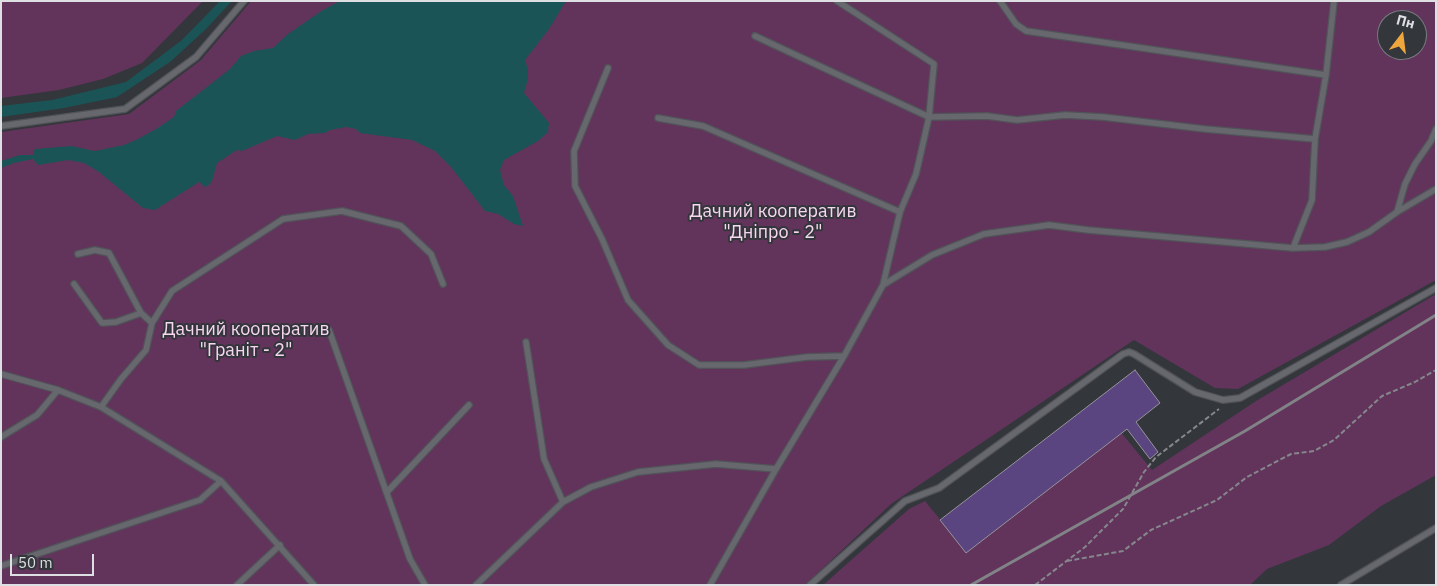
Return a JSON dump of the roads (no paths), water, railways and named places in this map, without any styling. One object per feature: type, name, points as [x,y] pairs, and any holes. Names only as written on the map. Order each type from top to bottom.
[{"type":"lane","points":[[1,126],[125,109],[196,57],[244,1]]},
{"type":"lane","points":[[710,585],[776,469],[844,356],[883,285],[900,212],[916,174],[929,117],[934,64],[837,1]]},
{"type":"lane","points":[[1000,1],[1016,24],[1026,31],[1326,75]]},
{"type":"lane","points":[[1293,248],[1312,200],[1315,139],[1326,75],[1334,1]]},
{"type":"lane","points":[[755,36],[929,117],[987,116],[1017,120],[1055,115],[1084,116],[1315,139]]},
{"type":"lane","points":[[608,68],[574,151],[575,186],[602,238],[628,300],[668,345],[699,364],[744,365],[844,356]]},
{"type":"lane","points":[[658,118],[703,126],[900,212]]},
{"type":"lane","points":[[1397,212],[1405,184],[1415,164],[1431,141],[1436,129]]},
{"type":"lane","points":[[883,285],[932,255],[984,234],[1049,225],[1293,248],[1325,246],[1347,242],[1369,232],[1397,212],[1436,189]]},
{"type":"lane","points":[[101,407],[146,350],[152,323],[172,291],[284,219],[342,212],[401,226],[431,254],[443,284]]},
{"type":"lane","points":[[78,254],[95,250],[109,253],[141,313],[152,323]]},
{"type":"lane","points":[[74,284],[102,323],[116,322],[141,313]]},
{"type":"lane","points":[[810,585],[905,501],[939,488],[1123,354],[1129,352],[1134,354],[1195,392],[1223,400],[1240,398],[1436,288]]},
{"type":"lane","points":[[329,330],[410,559],[425,585]]},
{"type":"lane","points":[[526,342],[544,459],[564,502]]},
{"type":"lane","points":[[1,374],[58,390],[101,407],[221,481],[314,585]]},
{"type":"lane","points":[[1,437],[37,415],[58,390]]},
{"type":"lane","points":[[387,492],[469,405]]},
{"type":"lane","points":[[476,585],[564,502],[591,487],[638,472],[716,464],[776,469]]},
{"type":"lane","points":[[1,566],[200,500],[221,481]]},
{"type":"lane","points":[[1342,585],[1436,528]]},
{"type":"lane","points":[[237,585],[280,545]]},
{"type":"water","points":[[220,1],[232,1],[205,30],[170,62],[117,97],[64,108],[1,117],[1,106],[52,100],[126,82],[182,40]]},
{"type":"water","points":[[340,1],[566,1],[549,29],[525,60],[528,79],[524,93],[549,123],[548,132],[538,141],[504,160],[500,170],[504,185],[513,196],[523,226],[514,224],[498,214],[485,211],[451,167],[435,151],[412,140],[360,133],[356,129],[346,127],[330,130],[325,133],[308,134],[295,140],[277,136],[242,151],[237,150],[217,163],[212,181],[208,186],[205,187],[199,182],[155,210],[143,208],[99,172],[84,163],[68,160],[38,165],[33,159],[1,168],[1,161],[20,155],[34,155],[35,149],[71,146],[95,151],[124,145],[138,139],[174,117],[176,111],[230,69],[241,56],[254,51],[273,48],[288,34],[323,10]]},
{"type":"railway","points":[[971,585],[1245,431],[1436,315]]},
{"type":"park label","name":"Дачний кооператив \"Дніпро - 2\"","points":[[773,222]]},
{"type":"park label","name":"Дачний кооператив \"Граніт - 2\"","points":[[246,340]]}]
